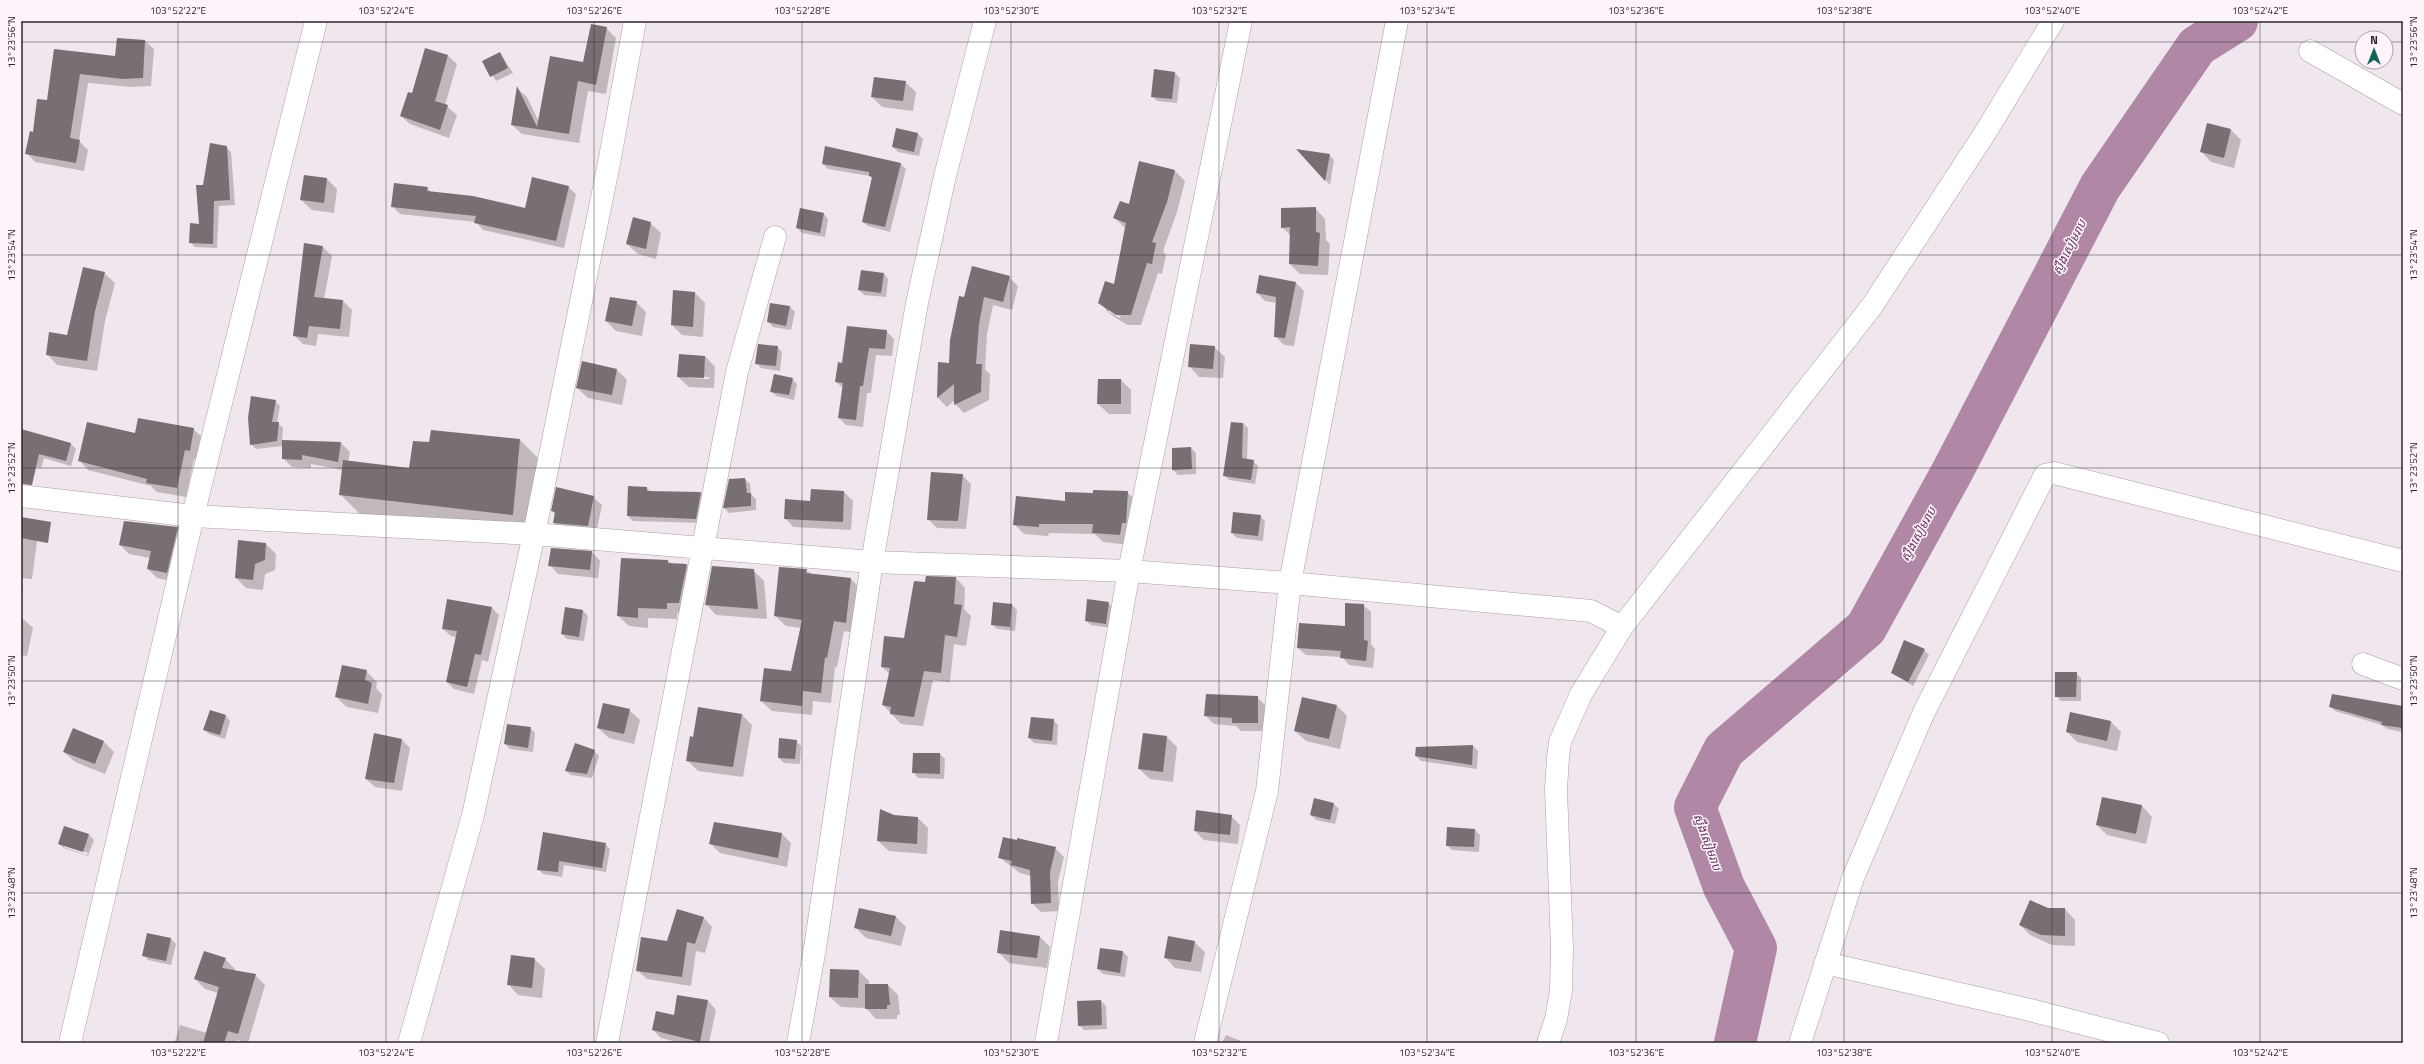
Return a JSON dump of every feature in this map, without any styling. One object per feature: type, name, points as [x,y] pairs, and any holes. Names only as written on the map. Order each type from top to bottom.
[{"type":"street","points":[[70,1043],[193,516],[316,21]]},
{"type":"street","points":[[409,1043],[473,815],[534,534],[609,163],[635,21]]},
{"type":"street","points":[[798,1043],[815,948],[872,562],[917,303],[945,176],[985,21]]},
{"type":"street","points":[[1046,1043],[1129,572],[1241,21]]},
{"type":"street","points":[[1205,1043],[1267,791],[1290,583],[1397,21]]},
{"type":"street","points":[[1548,1043],[1556,1019],[1561,984],[1562,948],[1556,789],[1560,742],[1581,694],[1622,627],[1872,306],[1985,133],[2053,21]]},
{"type":"street","points":[[2310,51],[2403,104]]},
{"type":"street","points":[[607,1043],[737,372],[775,237]]},
{"type":"street","points":[[1800,1043],[1853,878],[1924,712],[2045,475],[2054,473],[2403,561]]},
{"type":"street","points":[[21,496],[193,516],[534,534],[872,562],[1129,572],[1290,583],[1591,611],[1622,627]]},
{"type":"street","points":[[2363,664],[2403,679]]},
{"type":"street","points":[[1825,963],[2030,1010],[2158,1043]]},
{"type":"building","points":[[591,24],[607,27],[596,85],[578,81],[569,134],[511,125],[517,86],[537,127],[550,56],[583,62]]},
{"type":"building","points":[[117,38],[145,40],[143,78],[123,79],[80,74],[70,138],[80,140],[76,163],[25,154],[30,131],[33,132],[37,99],[47,100],[54,49],[115,56]]},
{"type":"building","points":[[425,48],[448,55],[435,101],[448,105],[440,130],[400,116],[408,92],[412,93]]},
{"type":"building","points":[[500,52],[508,68],[490,77],[482,61]]},
{"type":"building","points":[[1154,69],[1175,72],[1172,99],[1151,97]]},
{"type":"building","points":[[874,77],[906,81],[903,101],[871,97]]},
{"type":"building","points":[[2207,123],[2231,129],[2224,158],[2200,152]]},
{"type":"building","points":[[896,128],[918,133],[914,152],[892,147]]},
{"type":"building","points":[[210,143],[227,146],[230,200],[214,201],[213,244],[189,243],[190,223],[199,224],[196,185],[203,185]]},
{"type":"building","points":[[825,146],[901,163],[885,227],[862,222],[872,177],[869,176],[869,172],[822,164]]},
{"type":"building","points":[[1296,149],[1330,154],[1325,181]]},
{"type":"building","points":[[1139,161],[1175,170],[1167,202],[1152,242],[1156,243],[1152,264],[1147,263],[1131,315],[1116,315],[1098,303],[1105,281],[1114,284],[1126,223],[1113,218],[1120,201],[1129,204]]},
{"type":"building","points":[[304,175],[327,178],[324,203],[300,200]]},
{"type":"building","points":[[532,177],[569,186],[556,241],[474,223],[476,216],[391,207],[394,183],[428,187],[427,191],[473,196],[525,208]]},
{"type":"building","points":[[1316,207],[1316,232],[1320,233],[1318,266],[1289,264],[1290,227],[1281,228],[1281,208]]},
{"type":"building","points":[[800,208],[824,213],[820,233],[796,228]]},
{"type":"building","points":[[633,217],[651,222],[646,249],[626,244]]},
{"type":"building","points":[[304,243],[323,246],[314,297],[343,300],[340,329],[309,326],[307,338],[293,336]]},
{"type":"building","points":[[972,266],[1010,276],[1003,302],[984,297],[979,324],[976,364],[982,364],[981,392],[954,405],[954,384],[937,398],[938,362],[949,363],[950,340],[959,296],[964,297]]},
{"type":"building","points":[[83,267],[105,272],[95,311],[87,361],[46,355],[49,332],[67,335]]},
{"type":"building","points":[[861,270],[884,273],[881,293],[858,290]]},
{"type":"building","points":[[1259,275],[1296,282],[1285,338],[1274,337],[1276,297],[1256,293]]},
{"type":"building","points":[[673,290],[695,292],[693,327],[671,325]]},
{"type":"building","points":[[610,297],[637,301],[632,326],[605,321]]},
{"type":"building","points":[[770,303],[790,306],[786,326],[767,322]]},
{"type":"building","points":[[847,326],[887,330],[885,349],[869,348],[863,386],[860,386],[856,420],[838,418],[843,383],[835,382],[838,362],[842,363]]},
{"type":"building","points":[[758,344],[778,346],[776,366],[755,364]]},
{"type":"building","points":[[1190,344],[1215,346],[1213,369],[1188,367]]},
{"type":"building","points":[[679,354],[705,356],[704,378],[677,377]]},
{"type":"building","points":[[582,361],[617,369],[612,395],[576,388]]},
{"type":"building","points":[[774,374],[793,378],[789,395],[770,392]]},
{"type":"building","points":[[1098,379],[1121,379],[1121,404],[1097,404]]},
{"type":"building","points":[[251,396],[276,400],[272,422],[279,422],[277,441],[250,445],[248,418]]},
{"type":"building","points":[[138,418],[194,428],[190,451],[185,450],[177,488],[146,483],[147,479],[78,461],[87,422],[135,433]]},
{"type":"building","points":[[1231,422],[1243,423],[1242,458],[1254,460],[1251,480],[1223,476]]},
{"type":"building","points":[[21,429],[71,443],[66,461],[39,454],[32,485],[21,484]]},
{"type":"building","points":[[431,430],[520,439],[513,515],[339,495],[343,460],[409,468],[413,441],[429,442]]},
{"type":"building","points":[[282,440],[341,442],[338,462],[302,455],[302,460],[282,459]]},
{"type":"building","points":[[1191,447],[1192,469],[1172,470],[1172,448]]},
{"type":"building","points":[[931,472],[963,474],[958,521],[927,520]]},
{"type":"building","points":[[745,478],[747,493],[751,493],[751,506],[723,508],[729,479]]},
{"type":"building","points":[[628,486],[647,487],[647,491],[701,492],[696,519],[627,516]]},
{"type":"building","points":[[556,487],[594,496],[588,526],[553,523],[555,512],[551,511]]},
{"type":"building","points":[[811,489],[844,491],[843,522],[784,519],[785,499],[810,501]]},
{"type":"building","points":[[1093,490],[1128,491],[1126,523],[1122,523],[1120,535],[1092,533],[1093,524],[1039,524],[1039,527],[1013,525],[1016,496],[1065,501],[1065,492],[1093,493]]},
{"type":"building","points":[[1233,512],[1261,515],[1258,536],[1231,533]]},
{"type":"building","points":[[21,517],[51,522],[48,543],[21,538]]},
{"type":"building","points":[[124,521],[178,527],[167,573],[147,569],[151,551],[119,545]]},
{"type":"building","points":[[238,540],[266,543],[265,560],[255,564],[253,580],[235,578]]},
{"type":"building","points":[[551,548],[592,551],[590,570],[548,566]]},
{"type":"building","points":[[621,558],[668,560],[668,563],[687,564],[679,603],[667,603],[667,609],[638,608],[638,618],[617,616]]},
{"type":"building","points":[[712,566],[754,569],[758,609],[705,605]]},
{"type":"building","points":[[779,567],[807,569],[806,573],[851,578],[846,623],[834,621],[827,658],[825,657],[821,693],[803,691],[802,706],[760,701],[764,668],[791,671],[802,620],[774,616]]},
{"type":"building","points":[[926,576],[956,577],[954,604],[962,605],[957,637],[945,635],[941,673],[924,671],[914,717],[890,714],[891,707],[882,705],[890,668],[881,667],[884,636],[904,638],[914,581],[925,582]]},
{"type":"building","points":[[447,599],[492,607],[481,655],[475,654],[467,687],[446,682],[457,631],[442,629]]},
{"type":"building","points":[[1087,599],[1109,602],[1106,624],[1085,621]]},
{"type":"building","points":[[993,602],[1012,604],[1010,627],[991,625]]},
{"type":"building","points":[[1345,603],[1364,604],[1364,640],[1368,641],[1366,661],[1340,658],[1341,651],[1297,648],[1299,623],[1345,626]]},
{"type":"building","points":[[565,607],[583,610],[579,637],[561,634]]},
{"type":"building","points":[[1904,640],[1925,649],[1908,682],[1891,673]]},
{"type":"building","points":[[342,665],[367,670],[365,680],[372,683],[368,704],[335,697]]},
{"type":"building","points":[[2055,672],[2077,672],[2076,697],[2055,697]]},
{"type":"building","points":[[1206,694],[1258,696],[1258,723],[1232,723],[1232,718],[1204,716]]},
{"type":"building","points":[[2332,694],[2403,706],[2403,728],[2381,725],[2382,722],[2329,707]]},
{"type":"building","points":[[1302,697],[1337,705],[1329,739],[1294,731]]},
{"type":"building","points":[[603,703],[630,709],[624,734],[597,728]]},
{"type":"building","points":[[698,707],[742,714],[733,767],[686,761],[690,736],[693,737]]},
{"type":"building","points":[[210,710],[226,715],[220,735],[203,730]]},
{"type":"building","points":[[2070,712],[2111,721],[2107,741],[2066,732]]},
{"type":"building","points":[[1031,717],[1054,719],[1052,741],[1028,738]]},
{"type":"building","points":[[507,724],[531,727],[528,748],[504,744]]},
{"type":"building","points":[[73,728],[104,741],[95,764],[63,752]]},
{"type":"building","points":[[374,733],[402,739],[394,783],[365,779]]},
{"type":"building","points":[[1143,733],[1167,736],[1163,772],[1138,769]]},
{"type":"building","points":[[779,738],[797,740],[795,759],[778,758]]},
{"type":"building","points":[[575,743],[595,750],[587,774],[565,771]]},
{"type":"building","points":[[1473,745],[1472,765],[1415,756],[1416,747]]},
{"type":"building","points":[[913,753],[940,753],[940,774],[912,773]]},
{"type":"building","points":[[2102,797],[2142,805],[2136,834],[2096,825]]},
{"type":"building","points":[[1314,798],[1334,803],[1330,820],[1310,815]]},
{"type":"building","points":[[880,809],[894,815],[918,817],[917,844],[877,841]]},
{"type":"building","points":[[1196,810],[1232,815],[1230,835],[1194,831]]},
{"type":"building","points":[[714,822],[782,833],[778,858],[709,844]]},
{"type":"building","points":[[64,826],[89,834],[83,852],[58,844]]},
{"type":"building","points":[[1447,827],[1475,829],[1474,847],[1446,846]]},
{"type":"building","points":[[543,832],[606,843],[602,868],[559,861],[558,872],[537,870]]},
{"type":"building","points":[[1003,837],[1017,840],[1017,838],[1056,847],[1050,872],[1051,903],[1031,904],[1030,870],[1011,865],[1012,861],[998,858]]},
{"type":"building","points":[[2030,900],[2048,908],[2065,908],[2065,936],[2041,935],[2019,925]]},
{"type":"building","points":[[859,908],[896,916],[891,936],[854,928]]},
{"type":"building","points":[[677,909],[704,917],[695,944],[687,942],[682,977],[636,971],[641,937],[667,941]]},
{"type":"building","points":[[1000,930],[1040,936],[1037,958],[997,953]]},
{"type":"building","points":[[147,933],[171,938],[166,961],[142,956]]},
{"type":"building","points":[[1168,936],[1195,941],[1191,962],[1164,958]]},
{"type":"building","points":[[1100,948],[1123,951],[1120,973],[1097,969]]},
{"type":"building","points":[[204,951],[226,958],[222,968],[256,974],[238,1034],[228,1031],[224,1043],[203,1043],[219,987],[194,979]]},
{"type":"building","points":[[511,955],[535,958],[532,988],[507,985]]},
{"type":"building","points":[[830,969],[859,970],[858,998],[829,997]]},
{"type":"building","points":[[865,984],[888,984],[890,1005],[887,1005],[887,1009],[865,1009]]},
{"type":"building","points":[[677,995],[708,1000],[700,1042],[652,1030],[656,1011],[674,1015]]},
{"type":"building","points":[[1101,1000],[1102,1025],[1078,1026],[1077,1001]]},
{"type":"waterway","name":"ស្ទឹងសៀមរាប","points":[[1735,1043],[1756,948],[1724,887],[1695,807],[1724,750],[1866,628],[1952,472],[2100,187],[2197,46],[2237,21]]}]
